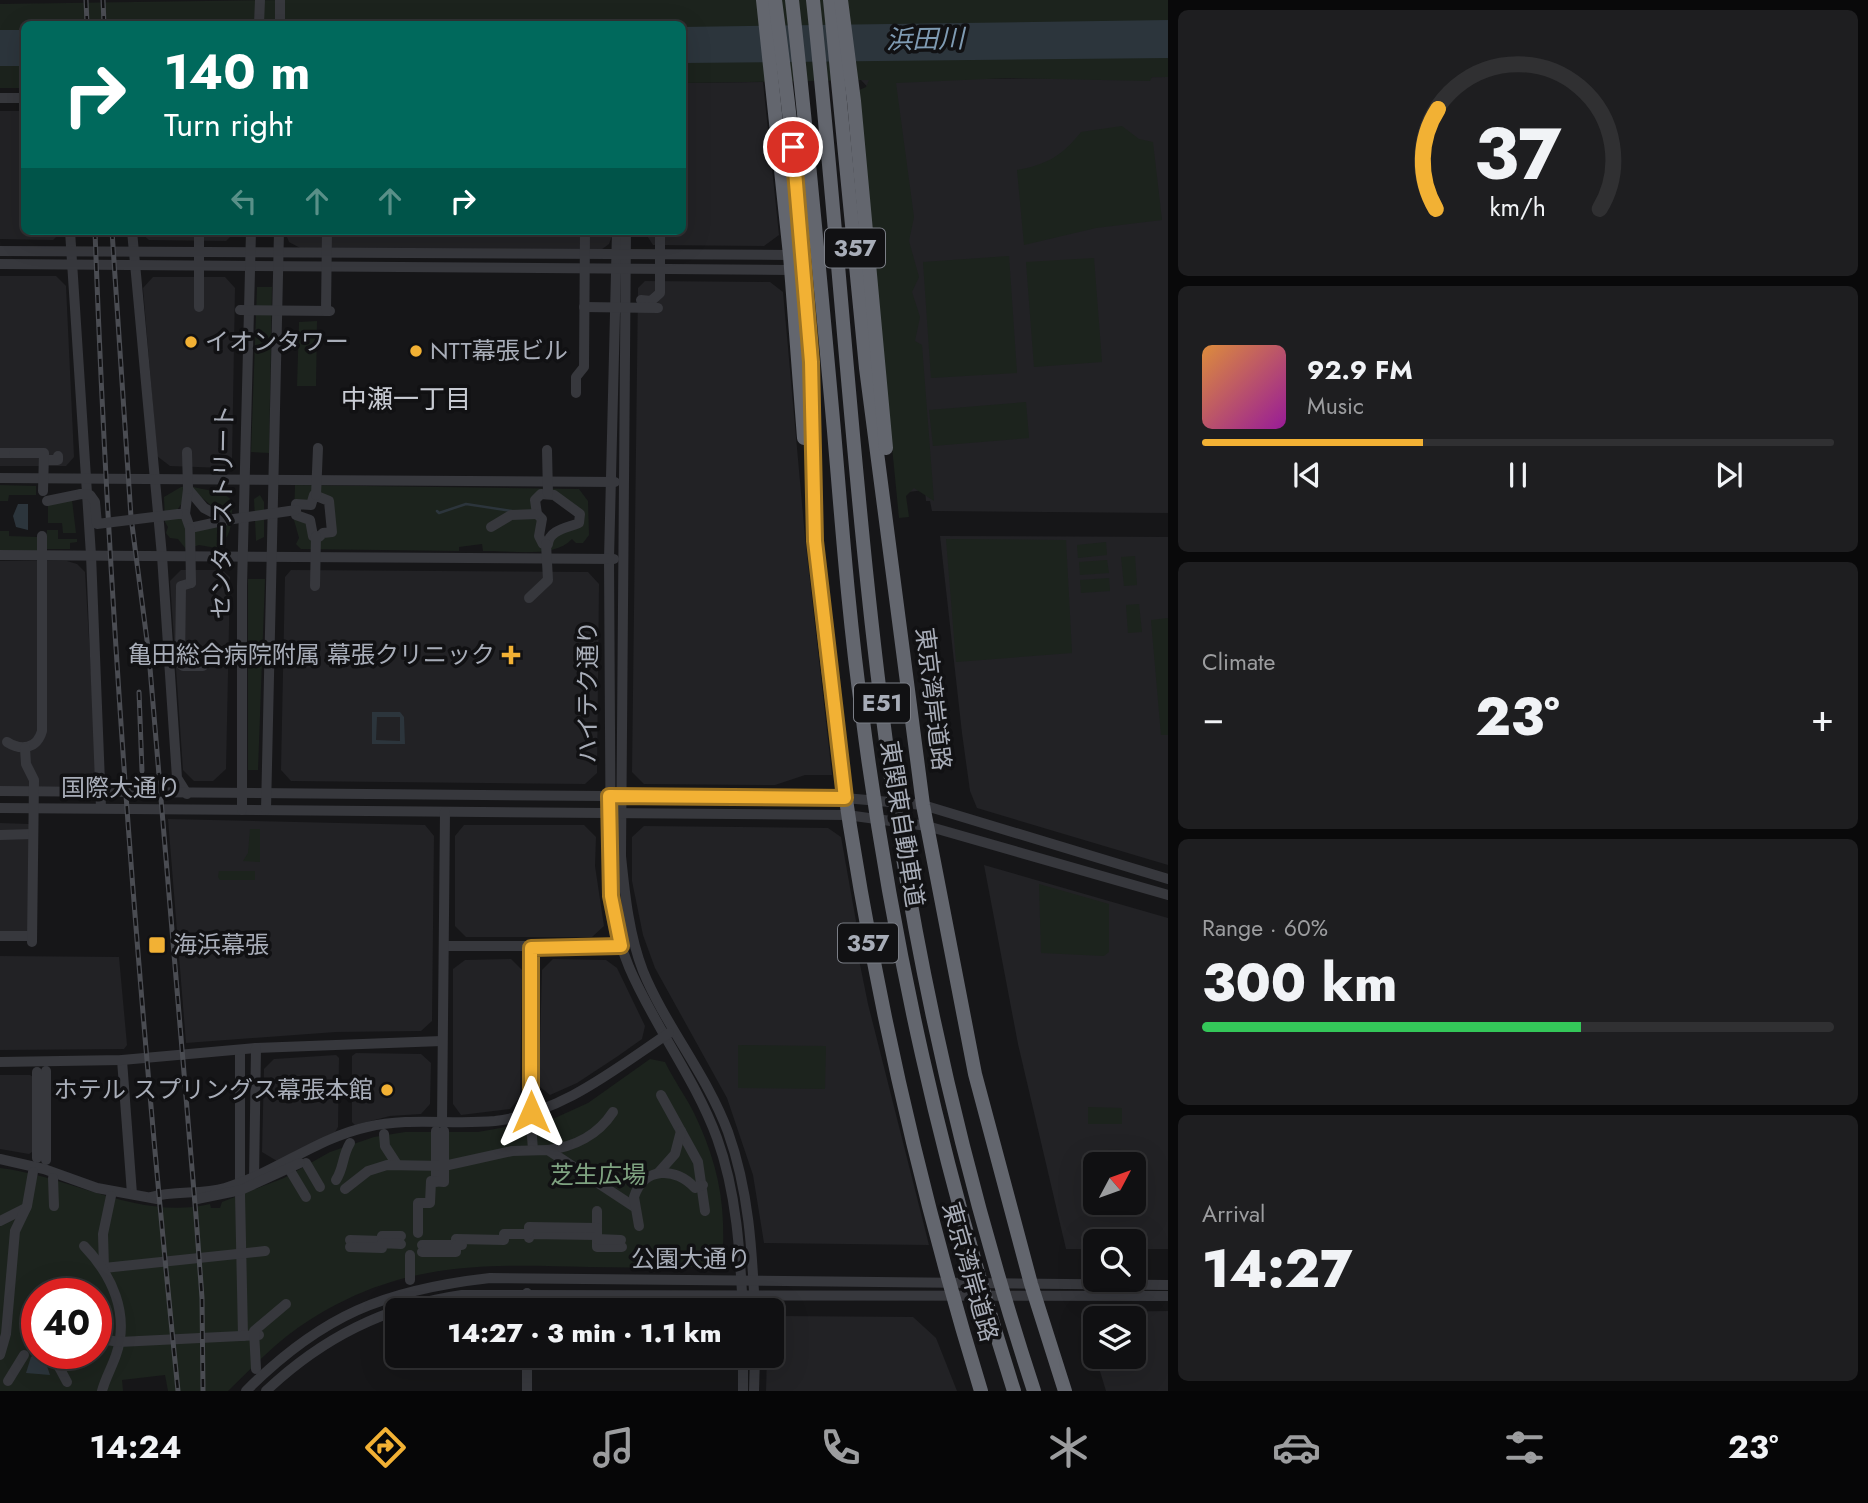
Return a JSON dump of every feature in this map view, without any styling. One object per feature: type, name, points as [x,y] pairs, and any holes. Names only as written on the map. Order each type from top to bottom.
[{"type":"highway","name":"東関東自動車道","points":[[792,0],[810,158],[853,650],[881,842],[902,966],[951,1183],[977,1277],[1014,1391]]},
{"type":"highway","name":"東関東自動車道","points":[[813,0],[867,567],[900,839],[928,990],[972,1183],[992,1258],[1034,1391]]},
{"type":"highway","name":"東京湾岸道路","points":[[830,0],[866,368],[923,805],[975,1074],[1033,1290],[1065,1391]]},
{"type":"highway","points":[[841,0],[854,101],[907,672]]},
{"type":"highway","name":"東京湾岸道路","points":[[767,1],[804,255],[815,518],[826,656],[847,815],[884,1023],[922,1187],[981,1391]]},
{"type":"highway","name":"357","points":[[767,1],[808,486],[815,518]]},
{"type":"street","points":[[280,3],[280,21]]},
{"type":"street","points":[[0,98],[21,98]]},
{"type":"street","points":[[70,235],[91,555],[101,808]]},
{"type":"street","points":[[132,235],[152,478],[162,556],[177,778],[187,794]]},
{"type":"street","points":[[199,235],[200,307]]},
{"type":"street","name":"センターストリート","points":[[242,810],[244,479],[251,235]]},
{"type":"street","name":"センターストリート","points":[[266,810],[279,235]]},
{"type":"street","points":[[240,310],[328,311],[327,235]]},
{"type":"street","points":[[576,393],[576,377],[584,368],[585,235]]},
{"type":"street","name":"ハイテク通り","points":[[618,235],[621,256],[621,856],[629,922],[643,971],[718,1109],[735,1153],[748,1210],[754,1298]]},
{"type":"street","name":"ハイテク通り","points":[[621,256],[625,235]]},
{"type":"street","points":[[584,307],[650,304],[660,293],[660,235]]},
{"type":"street","points":[[0,251],[621,256],[791,262]]},
{"type":"street","points":[[0,264],[621,268],[791,262]]},
{"type":"street","name":"ハイテク通り","points":[[621,268],[610,482],[611,896],[621,946],[639,991],[705,1111],[723,1155],[738,1234],[742,1298]]},
{"type":"street","points":[[315,586],[316,536],[312,521],[296,515],[296,504],[311,505],[316,495],[318,448]]},
{"type":"street","points":[[547,450],[548,494]]},
{"type":"street","points":[[187,452],[188,489],[185,514],[190,528],[191,583],[181,586],[178,648],[183,666],[202,666]]},
{"type":"street","points":[[0,453],[44,453],[45,496],[88,494],[95,502],[97,524],[138,517],[185,514]]},
{"type":"street","points":[[44,460],[58,460],[58,456]]},
{"type":"street","points":[[0,478],[622,482]]},
{"type":"street","points":[[188,489],[204,508],[226,520]]},
{"type":"street","points":[[529,598],[548,580],[545,544],[539,536],[542,519],[537,514],[537,497],[548,494],[580,514],[579,523],[554,531],[545,544]]},
{"type":"street","points":[[316,495],[328,501],[332,528],[332,532],[316,536]]},
{"type":"street","points":[[190,528],[296,510]]},
{"type":"street","points":[[491,527],[511,515],[537,514]]},
{"type":"street","points":[[7,742],[25,748],[37,741],[42,731],[42,536]]},
{"type":"street","points":[[0,555],[621,559]]},
{"type":"street","points":[[0,936],[32,939],[34,780],[26,764],[25,748]]},
{"type":"street","name":"国際大通り","points":[[0,791],[845,798],[923,805],[1168,879]]},
{"type":"street","name":"国際大通り","points":[[0,808],[847,815],[928,826],[1168,895]]},
{"type":"street","points":[[418,1233],[418,1203],[430,1203],[430,1181],[444,1182],[440,1166],[439,1127],[445,812]]},
{"type":"street","points":[[0,835],[33,834]]},
{"type":"street","points":[[444,946],[621,946]]},
{"type":"street","points":[[531,948],[533,1150]]},
{"type":"street","points":[[0,1159],[44,1169],[97,1188],[151,1197],[203,1192],[245,1184],[350,1138],[531,1118],[580,1093],[674,1030]]},
{"type":"street","points":[[0,1062],[122,1060],[256,1048],[442,1041]]},
{"type":"street","points":[[256,1048],[256,1176]]},
{"type":"street","points":[[240,1049],[245,1184]]},
{"type":"street","points":[[122,1060],[132,1194]]},
{"type":"street","points":[[42,1071],[42,1159]]},
{"type":"street","points":[[660,1095],[698,1162],[705,1211]]},
{"type":"street","points":[[345,1189],[368,1171],[396,1163],[440,1166],[512,1151],[570,1146],[586,1138],[613,1112]]},
{"type":"street","points":[[245,1184],[256,1176],[364,1127],[400,1121],[439,1127]]},
{"type":"street","points":[[639,1226],[633,1206],[634,1197],[640,1185],[659,1172],[675,1154],[681,1130]]},
{"type":"street","points":[[384,1134],[385,1146],[396,1163]]},
{"type":"street","points":[[336,1180],[342,1170],[342,1158],[350,1143]]},
{"type":"street","points":[[548,1150],[633,1206]]},
{"type":"street","points":[[306,1163],[320,1187]]},
{"type":"street","points":[[0,1355],[6,1334],[15,1231],[26,1208],[33,1172]]},
{"type":"street","points":[[291,1172],[306,1197]]},
{"type":"street","points":[[659,1172],[680,1175],[695,1188],[703,1185]]},
{"type":"street","points":[[53,1178],[54,1206]]},
{"type":"street","points":[[240,1194],[252,1335],[259,1366]]},
{"type":"street","points":[[103,1391],[119,1342],[120,1311],[104,1268],[103,1234],[111,1196]]},
{"type":"street","points":[[0,1221],[26,1208]]},
{"type":"street","points":[[597,1211],[597,1247],[622,1243]]},
{"type":"street","points":[[422,1248],[456,1245],[456,1239],[481,1242],[529,1240],[529,1227],[597,1234]]},
{"type":"street","points":[[350,1244],[401,1240]]},
{"type":"street","points":[[84,1246],[104,1268]]},
{"type":"street","points":[[104,1268],[265,1251]]},
{"type":"street","points":[[410,1255],[410,1280]]},
{"type":"street","name":"公園大通り","points":[[246,1391],[276,1362],[314,1333],[371,1302],[409,1290],[490,1278],[754,1281],[1168,1296]]},
{"type":"street","name":"公園大通り","points":[[1033,1290],[1168,1286]]},
{"type":"street","name":"公園大通り","points":[[266,1391],[322,1345],[380,1315],[437,1298],[490,1293],[754,1295],[950,1289]]},
{"type":"street","points":[[527,1293],[527,1298]]},
{"type":"street","points":[[112,1341],[252,1335],[288,1307]]},
{"type":"street","points":[[8,1381],[21,1360]]},
{"type":"street","points":[[527,1368],[527,1391]]},
{"type":"street","points":[[743,1368],[743,1391]]},
{"type":"street","points":[[754,1391],[755,1368]]},
{"type":"street","points":[[60,1369],[67,1382]]},
{"type":"shaded area","points":[[1168,77],[1168,513],[932,511],[930,501],[926,501],[925,490],[908,492],[875,95],[861,80]]},
{"type":"shaded area","points":[[763,82],[779,235],[764,246],[653,245],[647,235],[686,235],[686,83]]},
{"type":"shaded area","points":[[0,111],[21,111],[21,235],[58,235],[53,240],[0,239]]},
{"type":"shaded area","points":[[143,235],[232,235],[226,241],[149,240]]},
{"type":"shaded area","points":[[286,235],[612,235],[609,244],[601,250],[302,249],[289,242]]},
{"type":"shaded area","points":[[0,276],[56,276],[66,286],[74,457],[66,466],[0,466]]},
{"type":"shaded area","name":"イオンタワー","points":[[153,277],[225,277],[235,288],[232,460],[224,468],[170,466],[157,456],[143,288]]},
{"type":"shaded area","points":[[645,281],[770,282],[783,292],[805,537],[832,775],[805,775],[775,785],[644,784],[632,772],[638,288]]},
{"type":"shaded area","points":[[940,536],[1168,537],[1168,865],[977,808],[970,791],[962,733]]},
{"type":"shaded area","points":[[0,561],[67,561],[77,564],[85,572],[97,772],[88,786],[0,787]]},
{"type":"shaded area","points":[[181,570],[222,570],[230,577],[226,769],[213,781],[194,781],[183,770],[170,581]]},
{"type":"shaded area","points":[[291,570],[588,572],[599,584],[597,773],[585,784],[291,781],[281,770],[285,577]]},
{"type":"shaded area","points":[[168,819],[425,825],[434,836],[432,1021],[421,1031],[336,1032],[186,1043]]},
{"type":"shaded area","points":[[0,823],[29,824],[29,941],[0,941]]},
{"type":"shaded area","points":[[464,825],[584,825],[596,837],[595,866],[604,926],[592,937],[466,937],[455,926],[455,836]]},
{"type":"shaded area","points":[[644,826],[828,828],[841,837],[856,921],[854,935],[868,1004],[929,1245],[764,1243],[753,1175],[727,1098],[655,968],[643,935],[632,881],[632,837]]},
{"type":"shaded area","points":[[984,865],[1168,918],[1168,1249],[1146,1249],[1146,1229],[1083,1229],[1083,1249],[1066,1249],[1018,1044]]},
{"type":"shaded area","points":[[0,956],[119,957],[127,1045],[124,1049],[0,1050]]},
{"type":"shaded area","points":[[511,959],[522,970],[520,1097],[510,1109],[461,1115],[453,1104],[453,969],[465,960]]},
{"type":"shaded area","points":[[553,959],[606,960],[617,968],[645,1026],[642,1039],[577,1083],[550,1095],[539,1086],[542,970]]},
{"type":"shaded area","points":[[356,1053],[421,1054],[431,1063],[430,1104],[421,1114],[390,1116],[355,1125],[352,1122],[352,1056]]},
{"type":"shaded area","points":[[336,1055],[339,1058],[338,1127],[335,1132],[277,1161],[262,1152],[264,1069],[274,1059]]},
{"type":"shaded area","points":[[0,1075],[33,1077],[32,1152],[29,1154],[0,1149]]},
{"type":"shaded area","points":[[1146,1311],[1168,1311],[1168,1391],[1106,1391],[1099,1369],[1146,1369]]},
{"type":"shaded area","points":[[784,1316],[913,1317],[936,1338],[957,1391],[766,1391],[767,1368],[784,1368]]},
{"type":"green space","points":[[282,0],[1168,0],[1168,77],[1152,77],[1150,81],[1009,78],[896,83],[914,217],[909,241],[919,277],[912,292],[920,317],[915,341],[922,345],[934,501],[914,488],[906,496],[909,517],[899,518],[857,91],[866,87],[869,80],[686,83],[686,21],[21,21],[21,88],[0,88],[0,4]]},
{"type":"green space","points":[[1122,126],[1139,139],[1153,142],[1162,220],[1096,228],[1024,245],[1017,170],[1053,158],[1081,132]]},
{"type":"green space","points":[[1009,256],[1017,373],[931,378],[923,262]]},
{"type":"green space","points":[[1094,258],[1102,362],[1034,367],[1026,262]]},
{"type":"green space","points":[[257,287],[272,287],[269,453],[251,452]]},
{"type":"green space","points":[[317,321],[316,386],[297,386],[299,322]]},
{"type":"green space","points":[[1026,402],[1029,438],[933,446],[929,410]]},
{"type":"green space","points":[[0,485],[36,486],[36,495],[9,495],[8,501],[0,501]]},
{"type":"green space","points":[[295,485],[579,489],[588,501],[589,535],[583,543],[576,543],[572,539],[554,549],[530,552],[483,551],[482,544],[459,547],[459,551],[301,549],[296,544],[299,538],[294,520]],"holes":[[[541,494],[579,514],[568,529],[542,541],[537,514]],[[319,497],[329,502],[332,532],[314,536],[309,519],[297,515],[302,505]]]},
{"type":"green space","points":[[191,486],[215,492],[231,500],[233,504],[230,529],[216,548],[199,545],[186,549],[178,539],[170,538],[166,533],[168,527],[165,522],[164,497],[181,487]],"holes":[[[192,489],[221,514],[196,530],[183,522],[177,510]]]},
{"type":"green space","points":[[260,495],[264,502],[264,537],[256,541],[254,499]]},
{"type":"green space","points":[[72,500],[76,533],[63,533],[62,523],[48,523],[48,504]]},
{"type":"green space","points":[[47,530],[58,530],[58,539],[77,539],[77,542],[70,543],[70,549],[47,549]]},
{"type":"green space","points":[[0,531],[9,531],[9,536],[37,537],[37,552],[0,550]]},
{"type":"green space","points":[[946,539],[1066,540],[1072,653],[956,662]]},
{"type":"green space","points":[[1106,542],[1107,555],[1078,558],[1077,545]]},
{"type":"green space","points":[[1135,556],[1137,585],[1124,586],[1121,557]]},
{"type":"green space","points":[[1107,560],[1109,573],[1080,575],[1079,562]]},
{"type":"green space","points":[[1109,578],[1110,591],[1081,593],[1080,580]]},
{"type":"green space","points":[[248,579],[265,579],[258,770],[248,770]]},
{"type":"green space","points":[[1139,604],[1142,632],[1128,633],[1126,605]]},
{"type":"green space","points":[[1168,618],[1168,735],[1161,735],[1151,620]]},
{"type":"green space","points":[[250,829],[260,829],[260,862],[243,861],[248,853]]},
{"type":"green space","points":[[219,871],[255,871],[255,880],[220,880],[218,877]]},
{"type":"green space","points":[[1039,884],[1109,904],[1109,952],[1104,956],[1041,953]]},
{"type":"green space","points":[[738,1045],[826,1046],[825,1089],[738,1088]]},
{"type":"green space","name":"芝生広場","points":[[650,1059],[665,1062],[700,1126],[718,1180],[723,1241],[720,1257],[712,1267],[510,1266],[439,1271],[370,1289],[335,1305],[289,1334],[228,1391],[168,1391],[165,1375],[122,1380],[123,1391],[0,1391],[0,1168],[157,1207],[183,1208],[210,1204],[211,1208],[220,1208],[222,1202],[284,1178],[330,1152],[374,1137],[405,1132],[478,1132],[555,1118],[588,1103]]},
{"type":"green space","points":[[1088,1107],[1122,1108],[1122,1124],[1088,1124]]},
{"type":"water","name":"浜田川","points":[[1168,20],[1168,58],[686,63],[686,27]]},
{"type":"water","points":[[0,30],[21,30],[21,66],[0,66]]},
{"type":"water","points":[[18,504],[28,504],[28,530],[16,527],[13,516]]},
{"type":"water","points":[[372,712],[400,712],[404,717],[405,744],[372,744]],"holes":[[[377,717],[400,717],[400,741],[376,740]]]},
{"type":"water","points":[[27,1369],[48,1369],[50,1375],[26,1373]]},
{"type":"waterway","points":[[437,511],[439,513],[466,504],[512,511]]},
{"type":"railway","points":[[86,0],[87,21]]},
{"type":"railway","points":[[103,0],[104,21]]},
{"type":"railway","points":[[95,235],[108,521],[127,812],[178,1391]]},
{"type":"railway","points":[[112,235],[131,517],[149,656],[196,1216],[202,1298],[203,1391]]},
{"type":"railway","points":[[139,692],[142,771]]},
{"type":"place","name":"イオンタワー","points":[[191,342]]},
{"type":"place","name":"NTT幕張ビル","points":[[416,351]]},
{"type":"place","name":"亀田総合病院附属 幕張クリニック","points":[[511,655]]},
{"type":"place","name":"海浜幕張","points":[[157,945]]},
{"type":"place","name":"ホテル スプリングス幕張本館","points":[[387,1090]]},
{"type":"district","name":"中瀬一丁目","points":[[406,399]]},
{"type":"route","points":[[531,1112],[531,948],[621,946],[611,896],[609,796],[845,798],[826,656],[815,541],[811,362],[793,147]]}]
